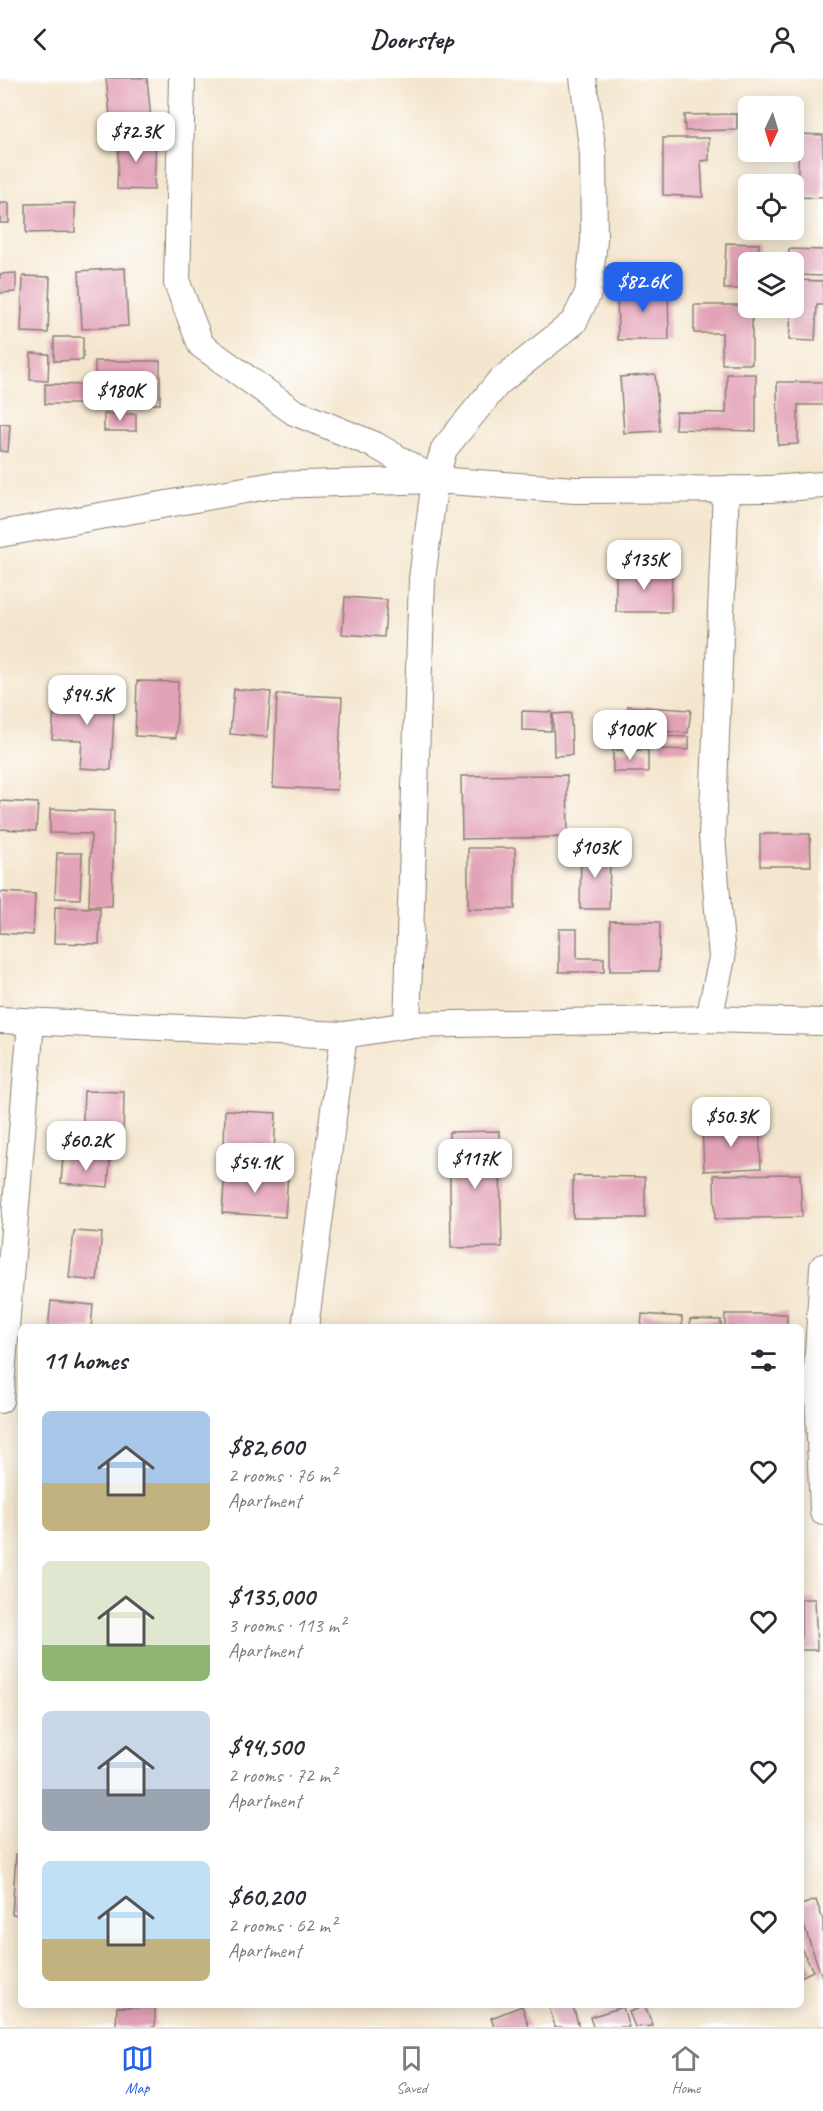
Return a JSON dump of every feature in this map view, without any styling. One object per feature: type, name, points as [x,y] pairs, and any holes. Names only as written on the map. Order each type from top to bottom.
[{"type":"street","points":[[182,78],[177,283],[201,345],[294,412],[375,445],[435,480]]},
{"type":"street","points":[[407,1025],[422,579],[435,480],[444,449],[498,383],[574,322],[588,293],[594,241],[593,154],[583,78]]},
{"type":"street","points":[[0,534],[273,484],[435,480],[575,490],[726,489],[823,485]]},
{"type":"street","points":[[709,1019],[722,958],[712,836],[726,489]]},
{"type":"street","points":[[0,1020],[344,1035],[407,1025],[709,1019],[823,1022]]},
{"type":"street","points":[[0,1400],[31,1022]]},
{"type":"street","points":[[306,1324],[344,1035]]},
{"type":"street","points":[[823,1267],[817,1369],[823,1512]]},
{"type":"building","points":[[106,78],[147,78],[151,120],[111,124]]},
{"type":"building","points":[[737,114],[737,130],[685,131],[684,115]]},
{"type":"building","points":[[804,134],[823,135],[823,198],[804,197],[804,174],[798,174],[798,162],[804,162]]},
{"type":"building","points":[[119,136],[156,137],[154,190],[117,189]]},
{"type":"building","points":[[663,138],[709,138],[709,160],[701,161],[703,197],[663,195]]},
{"type":"building","points":[[0,203],[9,203],[9,223],[0,223]]},
{"type":"building","points":[[75,203],[75,232],[26,233],[26,204]]},
{"type":"building","points":[[726,243],[759,244],[759,252],[738,252],[738,289],[724,289]]},
{"type":"building","points":[[789,249],[823,250],[823,276],[804,275],[804,252],[789,252]]},
{"type":"building","points":[[125,268],[128,326],[82,329],[79,271]]},
{"type":"building","points":[[16,273],[16,292],[0,293],[0,274]]},
{"type":"building","points":[[23,276],[50,277],[48,333],[21,332]]},
{"type":"building","points":[[804,280],[823,281],[823,305],[817,305],[815,341],[789,340],[791,318],[804,318]]},
{"type":"building","points":[[668,285],[669,340],[618,340],[617,286]]},
{"type":"building","points":[[694,305],[738,305],[738,318],[752,318],[752,364],[722,364],[722,333],[694,333]]},
{"type":"building","points":[[54,337],[83,337],[83,360],[54,361]]},
{"type":"building","points":[[31,353],[49,354],[48,381],[30,380]]},
{"type":"building","points":[[95,361],[160,361],[160,404],[95,404]]},
{"type":"building","points":[[655,374],[660,431],[624,433],[620,377]]},
{"type":"building","points":[[727,374],[756,374],[756,431],[675,429],[676,412],[726,413]]},
{"type":"building","points":[[777,382],[823,382],[823,405],[798,405],[798,444],[778,445]]},
{"type":"building","points":[[45,384],[90,385],[90,404],[45,404]]},
{"type":"building","points":[[104,414],[136,414],[136,431],[104,431]]},
{"type":"building","points":[[0,424],[10,425],[8,452],[0,451]]},
{"type":"building","points":[[616,570],[672,570],[671,612],[616,612]]},
{"type":"building","points":[[345,597],[387,600],[384,637],[342,634]]},
{"type":"building","points":[[137,681],[178,682],[176,738],[135,736]]},
{"type":"building","points":[[234,689],[271,692],[267,737],[230,734]]},
{"type":"building","points":[[55,692],[115,695],[111,770],[80,768],[82,740],[52,739]]},
{"type":"building","points":[[277,694],[342,697],[337,790],[273,787]]},
{"type":"building","points":[[628,706],[691,710],[688,733],[626,729]]},
{"type":"building","points":[[522,711],[552,712],[551,731],[522,730]]},
{"type":"building","points":[[599,712],[620,712],[621,727],[599,727]]},
{"type":"building","points":[[571,713],[572,755],[554,756],[553,714]]},
{"type":"building","points":[[661,736],[689,737],[689,750],[661,749]]},
{"type":"building","points":[[613,750],[648,750],[648,772],[613,772]]},
{"type":"building","points":[[567,775],[568,837],[462,839],[461,776]]},
{"type":"building","points":[[0,801],[38,803],[36,831],[0,829]]},
{"type":"building","points":[[50,809],[114,811],[112,906],[89,906],[91,834],[50,833]]},
{"type":"building","points":[[760,834],[810,834],[811,866],[760,866]]},
{"type":"building","points":[[468,848],[515,848],[515,909],[468,909]]},
{"type":"building","points":[[581,849],[610,850],[609,909],[580,909]]},
{"type":"building","points":[[57,853],[82,853],[80,899],[55,898]]},
{"type":"building","points":[[0,892],[35,894],[33,935],[0,933]]},
{"type":"building","points":[[55,907],[100,908],[99,944],[54,943]]},
{"type":"building","points":[[610,921],[660,922],[659,971],[610,971]]},
{"type":"building","points":[[559,929],[577,929],[577,958],[604,958],[604,972],[559,972]]},
{"type":"building","points":[[84,1091],[124,1092],[123,1142],[82,1140]]},
{"type":"building","points":[[225,1110],[276,1113],[274,1152],[224,1149]]},
{"type":"building","points":[[759,1125],[761,1168],[704,1171],[702,1127]]},
{"type":"building","points":[[499,1131],[502,1247],[451,1248],[449,1132]]},
{"type":"building","points":[[63,1157],[110,1160],[108,1187],[61,1183]]},
{"type":"building","points":[[225,1171],[288,1174],[285,1217],[222,1213]]},
{"type":"building","points":[[800,1174],[802,1217],[715,1219],[714,1175]]},
{"type":"building","points":[[573,1176],[645,1177],[645,1218],[573,1218]]},
{"type":"building","points":[[74,1231],[102,1233],[97,1281],[69,1278]]},
{"type":"building","points":[[51,1301],[93,1305],[91,1324],[48,1324]]},
{"type":"building","points":[[642,1314],[682,1317],[682,1324],[641,1324]]},
{"type":"building","points":[[725,1314],[787,1314],[787,1324],[725,1324]]},
{"type":"building","points":[[690,1319],[721,1320],[721,1324],[690,1324]]},
{"type":"building","points":[[804,1599],[815,1599],[817,1650],[804,1650]]},
{"type":"building","points":[[16,1854],[18,1854],[18,1915],[12,1914]]},
{"type":"building","points":[[816,1900],[823,1920],[823,1980],[804,1926],[804,1904]]},
{"type":"building","points":[[804,1954],[813,1971],[804,1976]]},
{"type":"building","points":[[117,2008],[155,2008],[155,2027],[116,2027]]},
{"type":"building","points":[[523,2008],[529,2027],[494,2027],[491,2018]]},
{"type":"building","points":[[550,2008],[574,2008],[579,2027],[555,2027]]},
{"type":"building","points":[[623,2008],[629,2027],[593,2027],[590,2017]]},
{"type":"building","points":[[646,2008],[653,2026],[635,2027],[629,2012]]}]
